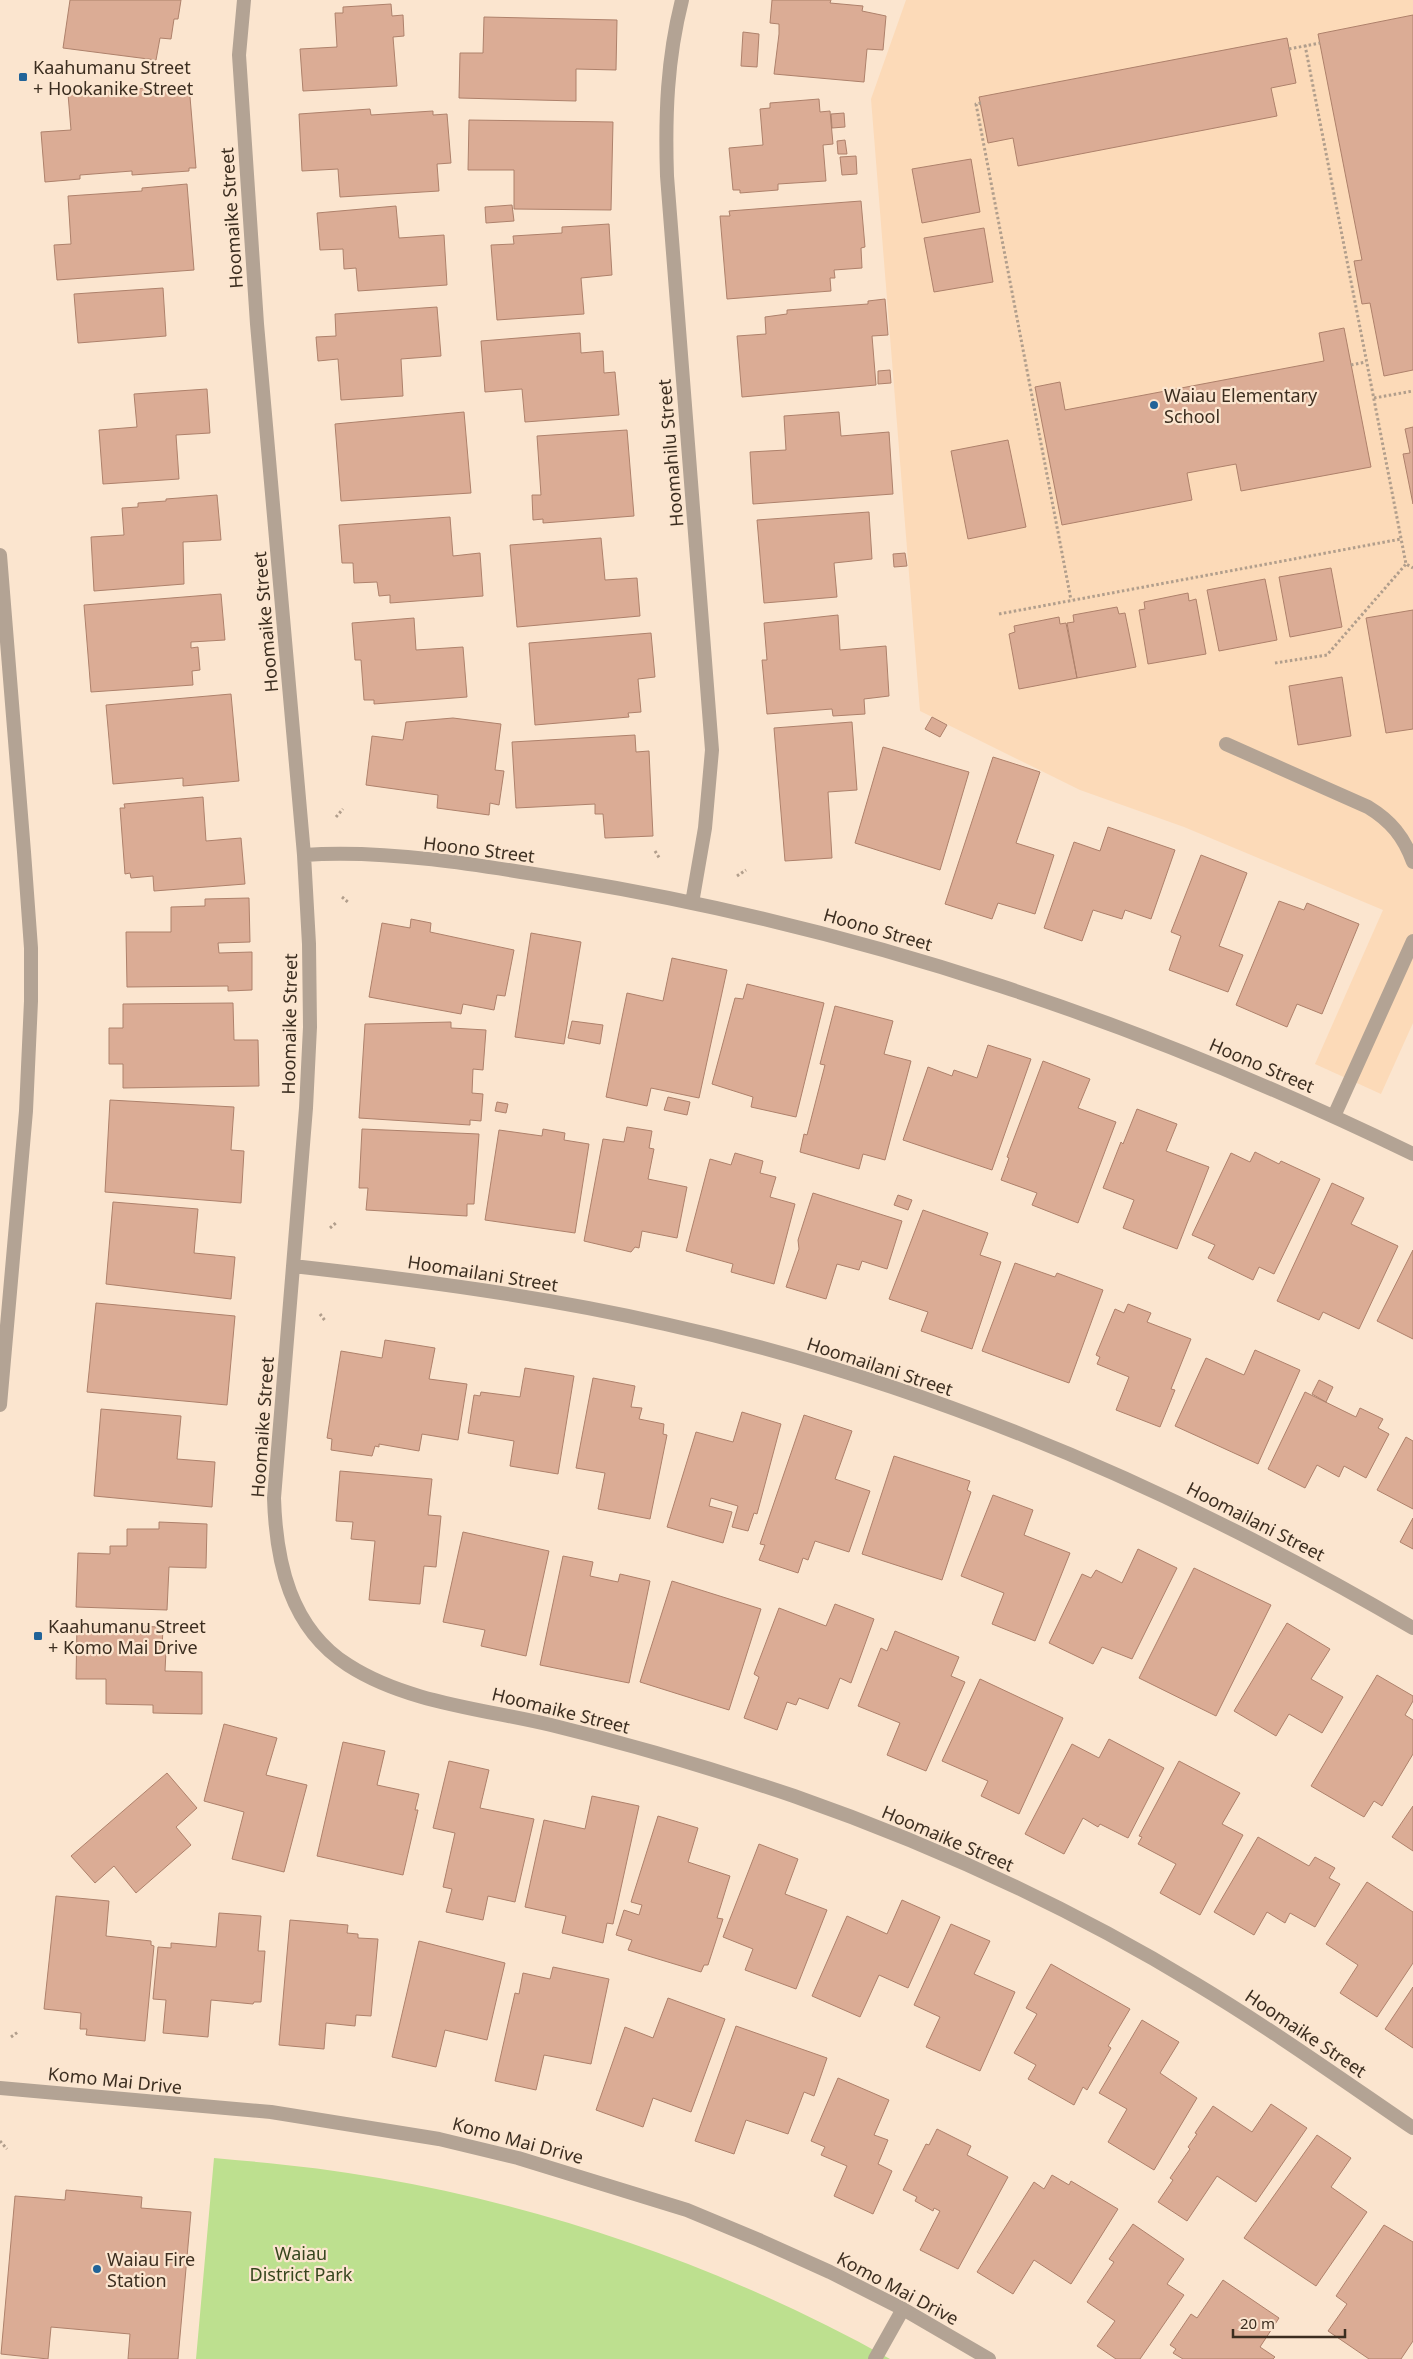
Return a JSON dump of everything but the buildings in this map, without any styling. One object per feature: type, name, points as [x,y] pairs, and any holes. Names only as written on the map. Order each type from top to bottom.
[{"type":"street","name":"Hoomaike Street","points":[[244,0],[240,55],[257,324],[304,855],[309,944],[310,1027],[274,1498],[275,1527],[288,1588],[311,1633],[330,1652],[350,1667],[411,1693],[593,1736],[694,1764],[802,1800],[954,1859],[1089,1923],[1187,1979],[1257,2022],[1413,2128]]},
{"type":"street","name":"Hoomahilu Street","points":[[682,0],[674,31],[665,128],[667,176],[712,750],[704,836],[692,903]]},
{"type":"street","points":[[0,554],[26,880],[32,1001],[26,1111],[0,1405]]},
{"type":"street","points":[[1226,744],[1368,807],[1384,817],[1397,830],[1413,862]]},
{"type":"street","name":"Hoono Street","points":[[304,855],[344,852],[506,870],[692,903],[866,944],[986,980],[1113,1024],[1222,1067],[1334,1116],[1413,1154]]},
{"type":"street","points":[[1334,1116],[1413,941]]},
{"type":"street","name":"Hoomailani Street","points":[[293,1266],[510,1294],[665,1324],[782,1354],[910,1393],[1022,1435],[1139,1483],[1253,1539],[1347,1589],[1413,1628]]},
{"type":"street","name":"Komo Mai Drive","points":[[0,2088],[271,2112],[413,2134],[518,2158],[687,2210],[830,2272],[903,2309],[989,2359]]},
{"type":"street","points":[[875,2359],[903,2309]]},
{"type":"path","points":[[1289,49],[1320,43]]},
{"type":"path","points":[[1304,45],[1406,564],[1413,568]]},
{"type":"path","points":[[981,103],[976,104],[1071,600]]},
{"type":"path","points":[[1351,364],[1366,362]]},
{"type":"path","points":[[1374,398],[1413,391]]},
{"type":"path","points":[[999,614],[1401,539]]},
{"type":"path","points":[[1275,663],[1327,655],[1406,564]]},
{"type":"path","points":[[336,817],[343,809]]},
{"type":"path","points":[[655,850],[660,860]]},
{"type":"path","points":[[737,876],[746,870]]},
{"type":"path","points":[[342,897],[349,903]]},
{"type":"path","points":[[330,1228],[337,1222]]},
{"type":"path","points":[[320,1314],[326,1322]]},
{"type":"path","points":[[11,2037],[18,2032]]},
{"type":"path","points":[[0,2141],[7,2149]]},
{"type":"shaded area","name":"Waiau Elementary School","points":[[906,0],[1413,0],[1413,1023],[1381,1094],[1315,1064],[1383,910],[1184,827],[1080,790],[920,711],[871,99]]},
{"type":"green space","name":"Waiau District Park","points":[[214,2158],[359,2174],[446,2191],[578,2226],[706,2271],[830,2327],[890,2359],[196,2359]]},
{"type":"place","name":"Kaahumanu Street + Hookanike Street","points":[[23,77]]},
{"type":"place","name":"Waiau Elementary School","points":[[1154,405]]},
{"type":"place","name":"Kaahumanu Street + Komo Mai Drive","points":[[38,1636]]},
{"type":"place","name":"Waiau Fire Station","points":[[97,2269]]}]
